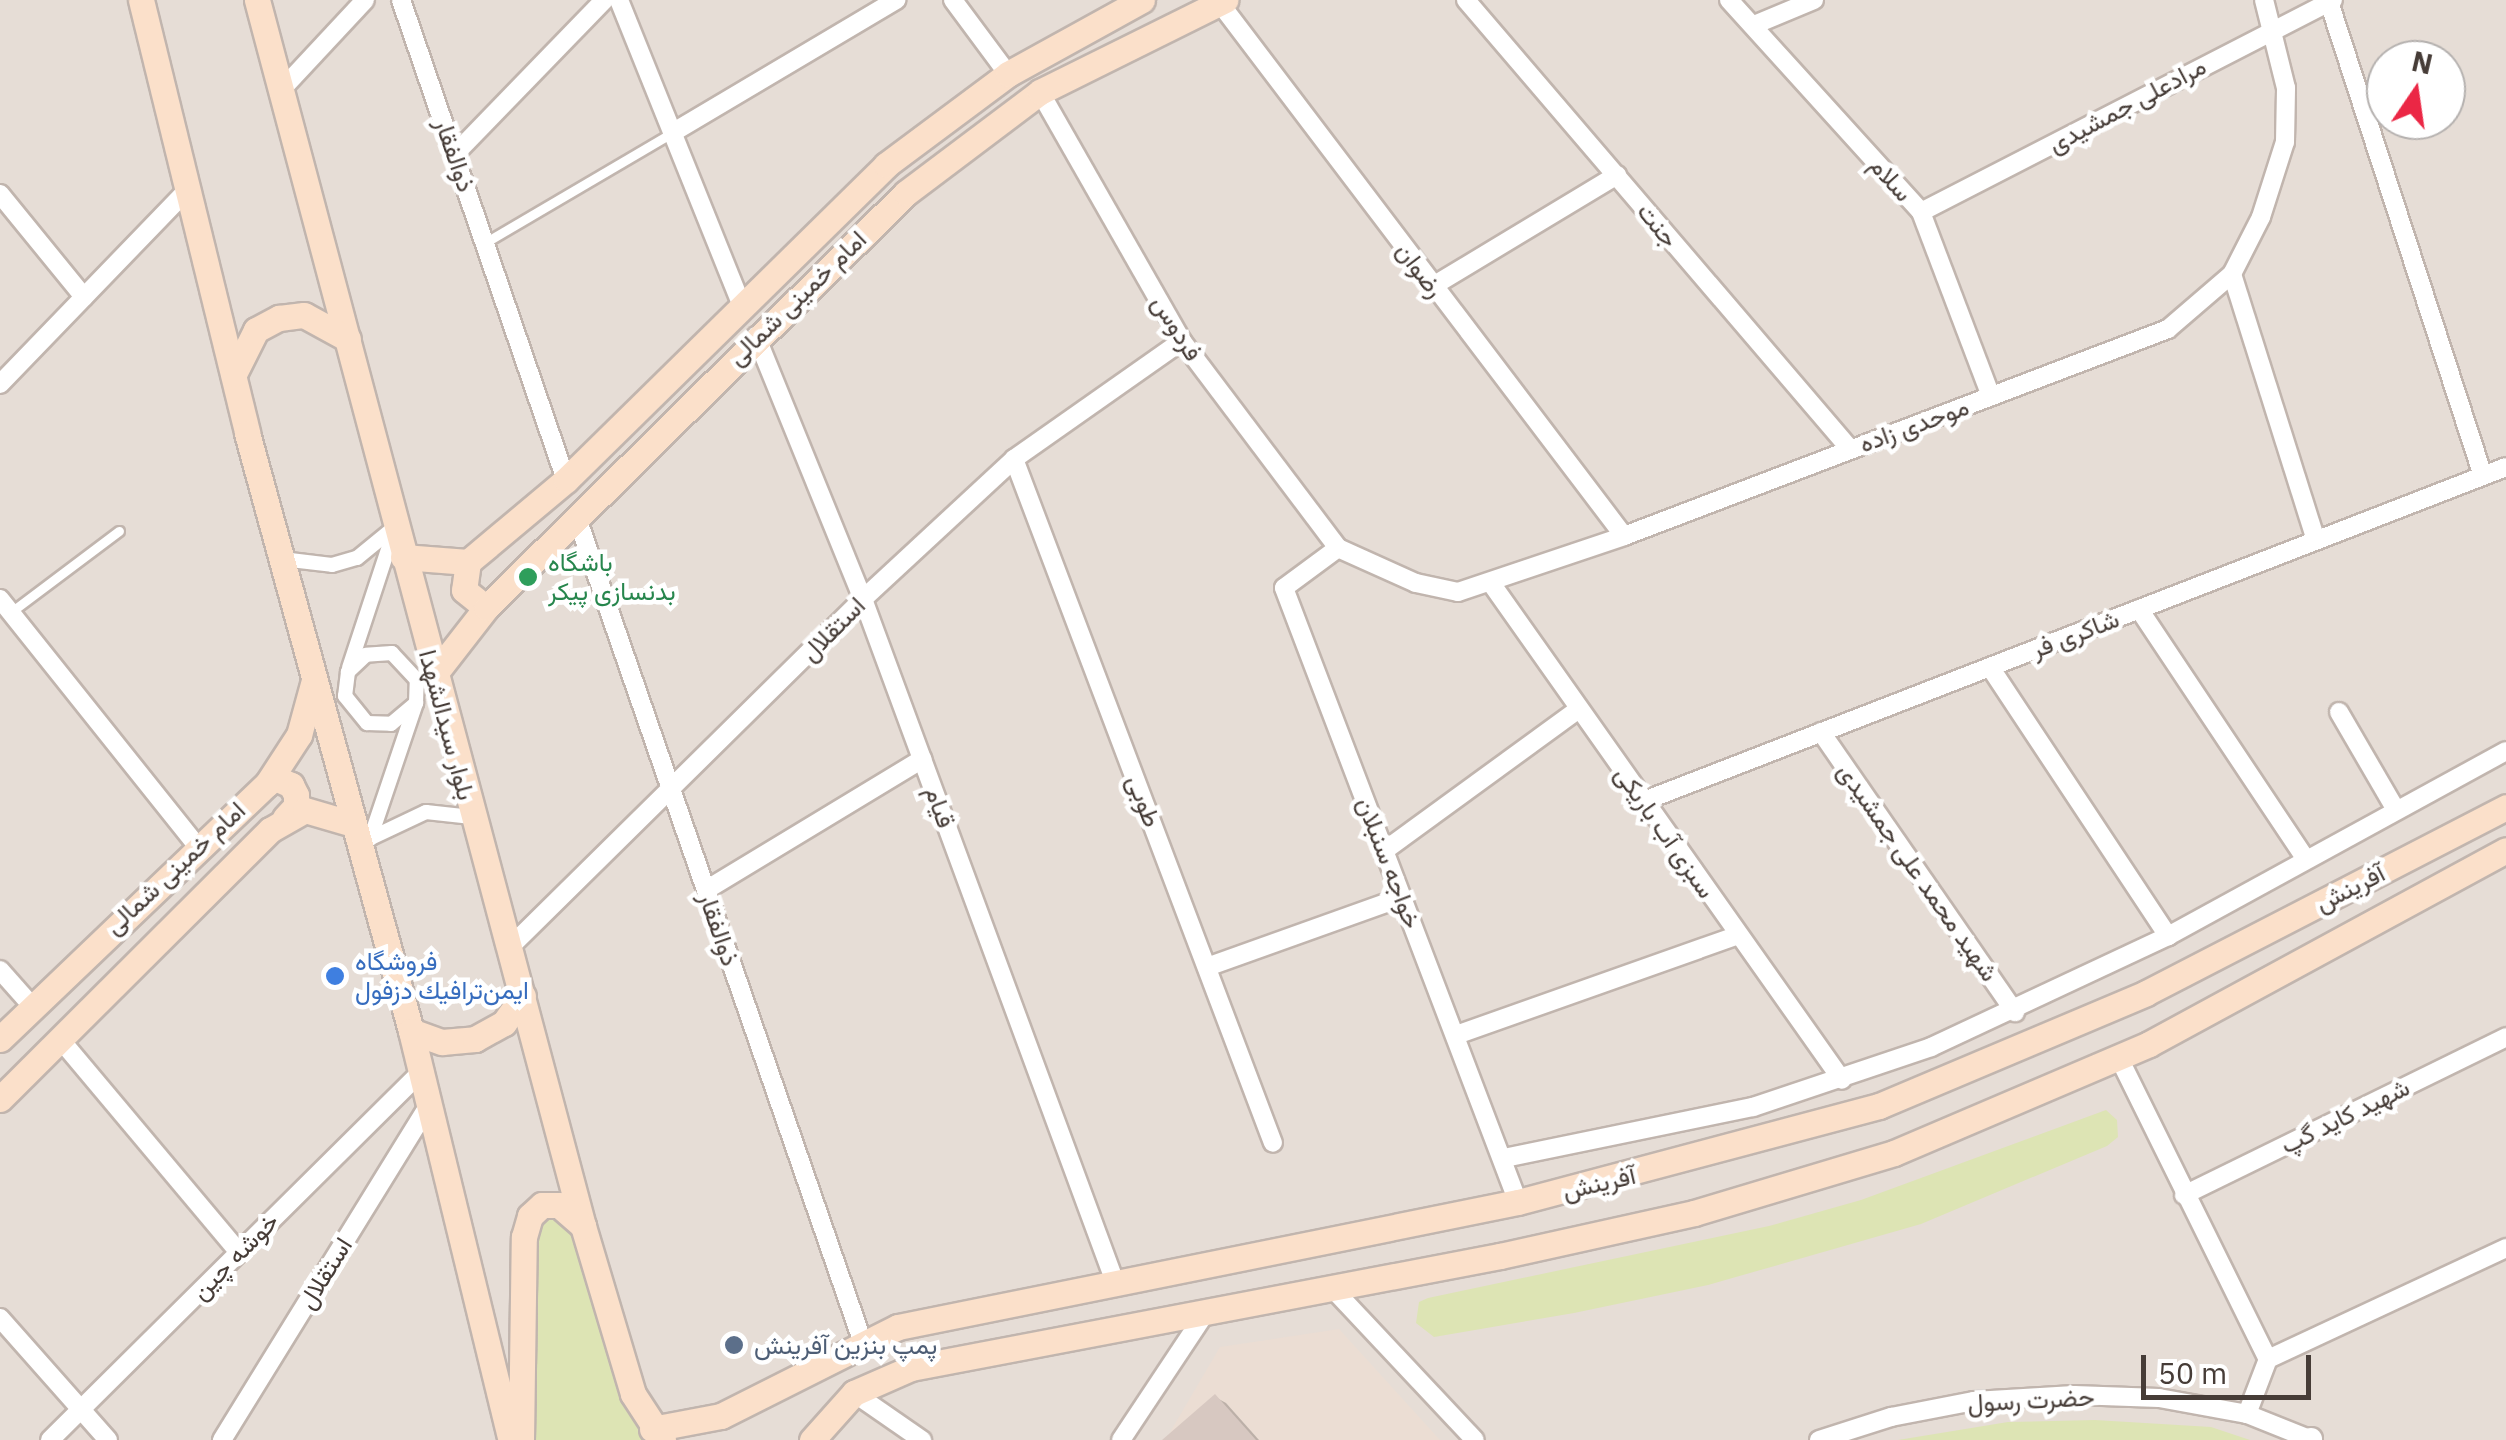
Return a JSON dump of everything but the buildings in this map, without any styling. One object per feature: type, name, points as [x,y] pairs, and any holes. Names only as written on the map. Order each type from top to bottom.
[{"type":"main road","points":[[141,0],[282,559],[411,1031],[511,1440]]},
{"type":"main road","name":"بلوار سیدالشهدا","points":[[257,0],[433,676],[523,996],[582,1226],[633,1394],[658,1434]]},
{"type":"main road","name":"امام خمینی شمالی","points":[[468,562],[566,480],[886,165],[1008,74],[1142,0]]},
{"type":"main road","name":"امام خمینی شمالی","points":[[433,676],[486,608],[756,336],[906,192],[1040,92],[1222,1]]},
{"type":"main road","points":[[234,374],[256,330],[279,318],[304,316],[348,339]]},
{"type":"main road","points":[[404,557],[468,562],[464,590],[486,608]]},
{"type":"main road","name":"امام خمینی شمالی","points":[[0,1038],[273,777],[299,735],[315,676]]},
{"type":"main road","points":[[273,777],[283,778],[296,794],[296,806],[286,818]]},
{"type":"main road","name":"آفرینش","points":[[658,1434],[722,1416],[862,1340],[955,1315],[1518,1202],[1768,1141],[1988,1064],[2146,992],[2506,807]]},
{"type":"main road","name":"امام خمینی شمالی","points":[[0,1099],[286,818],[326,811],[361,838]]},
{"type":"main road","name":"آفرینش","points":[[812,1440],[854,1393],[898,1372],[1334,1289],[1675,1217],[1820,1178],[1966,1126],[2119,1058],[2506,850]]},
{"type":"main road","points":[[411,1031],[442,1042],[475,1040],[504,1023],[523,996]]},
{"type":"main road","points":[[521,1440],[524,1237],[530,1216],[542,1205],[559,1205],[582,1226]]},
{"type":"main road","points":[[955,1315],[965,1358]]},
{"type":"street","points":[[282,88],[365,0]]},
{"type":"street","name":"ذوالفقار","points":[[401,0],[566,480]]},
{"type":"street","points":[[454,155],[604,0]]},
{"type":"street","points":[[618,0],[742,304]]},
{"type":"street","points":[[672,133],[896,0]]},
{"type":"street","points":[[953,0],[1008,74]]},
{"type":"street","name":"جنت","points":[[1466,0],[1850,449]]},
{"type":"street","name":"سلام","points":[[1729,0],[1922,212],[1991,396]]},
{"type":"street","points":[[1754,26],[1814,0]]},
{"type":"street","name":"موحدی زاده","points":[[1338,548],[1416,583],[1458,592],[1624,536],[2168,329],[2232,274],[2261,217],[2285,142],[2286,88],[2264,0]]},
{"type":"street","name":"رضوان","points":[[1222,1],[1624,536]]},
{"type":"street","points":[[2331,1],[2483,476]]},
{"type":"street","name":"مرادعلی جمشیدی","points":[[1922,212],[2331,1]]},
{"type":"street","name":"فردوس","points":[[1040,92],[1182,341],[1338,548]]},
{"type":"street","points":[[1433,286],[1618,175]]},
{"type":"street","points":[[0,384],[188,188]]},
{"type":"street","points":[[0,194],[84,297]]},
{"type":"street","points":[[2232,274],[2316,540]]},
{"type":"street","name":"قیام","points":[[756,336],[862,599],[1115,1282]]},
{"type":"street","name":"استقلال","points":[[509,948],[672,792],[862,599],[1014,459],[1182,341]]},
{"type":"street","name":"طوبی","points":[[1014,459],[1273,1144]]},
{"type":"street","name":"شاکری فر","points":[[1644,801],[2506,466]]},
{"type":"street","name":"ذوالفقار","points":[[577,518],[862,1340]]},
{"type":"street","points":[[282,559],[332,565],[357,558],[396,526]]},
{"type":"street","points":[[396,526],[348,672],[349,707],[367,722],[391,724],[416,702]]},
{"type":"street","name":"خواجه سنبلان","points":[[1338,548],[1284,588],[1459,1034],[1518,1202]]},
{"type":"street","name":"سبزی آب باریکی","points":[[1491,583],[1736,936],[1842,1080]]},
{"type":"street","points":[[5,606],[198,848]]},
{"type":"street","points":[[2139,609],[2304,858]]},
{"type":"street","points":[[348,672],[366,654],[392,653],[412,668],[416,702],[361,838]]},
{"type":"street","points":[[1990,667],[2168,936]]},
{"type":"street","points":[[1384,851],[1579,708]]},
{"type":"street","points":[[2339,712],[2396,810]]},
{"type":"street","name":"شهید محمد علی جمشیدی","points":[[1821,732],[2014,1012]]},
{"type":"street","points":[[1504,1158],[1676,1126],[1842,1080],[2014,1012],[2168,936],[2304,858],[2506,751]]},
{"type":"street","points":[[706,890],[922,759]]},
{"type":"street","points":[[361,838],[426,812],[472,817]]},
{"type":"street","points":[[1206,967],[1402,896]]},
{"type":"street","points":[[1459,1034],[1736,936]]},
{"type":"street","points":[[0,970],[32,1006]]},
{"type":"street","name":"شهید کاید گپ","points":[[2184,1195],[2506,1037]]},
{"type":"street","points":[[60,1039],[239,1252]]},
{"type":"street","points":[[2119,1058],[2268,1359]]},
{"type":"street","name":"خوشه چین","points":[[50,1440],[420,1072]]},
{"type":"street","name":"استقلال","points":[[222,1440],[428,1106]]},
{"type":"street","points":[[2246,1414],[2268,1359],[2506,1248]]},
{"type":"street","points":[[1334,1289],[1476,1440]]},
{"type":"street","points":[[1130,1436],[1204,1315]]},
{"type":"street","points":[[0,1318],[108,1440]]},
{"type":"street","points":[[854,1393],[922,1440]]},
{"type":"street","name":"حضرت رسول","points":[[1819,1440],[1974,1401],[2159,1398],[2246,1414],[2312,1440]]},
{"type":"lane","points":[[486,242],[672,133]]},
{"type":"lane","points":[[5,606],[119,531]]},
{"type":"shaded area","points":[[0,0],[2506,0],[2506,1440],[0,1440]]},
{"type":"shaded area","points":[[1339,1329],[1440,1440],[1174,1440],[1169,1434],[1220,1347]]},
{"type":"green space","points":[[2106,1110],[2117,1120],[2118,1137],[2107,1146],[1921,1224],[1708,1285],[1574,1313],[1434,1337],[1416,1323],[1419,1302],[1428,1298],[1769,1226],[1861,1200]]},
{"type":"green space","points":[[556,1213],[570,1222],[625,1405],[647,1440],[531,1440],[533,1234],[544,1215]]},
{"type":"green space","points":[[2095,1420],[2211,1427],[2250,1440],[1898,1440],[2008,1422]]},
{"type":"place","name":"باشگاه بدنسازی پیکر","points":[[528,577]]},
{"type":"place","name":"فروشگاه ايمن‌ترافيك دزفول","points":[[335,976]]},
{"type":"place","name":"پمپ بنزین آفرینش","points":[[734,1345]]}]
